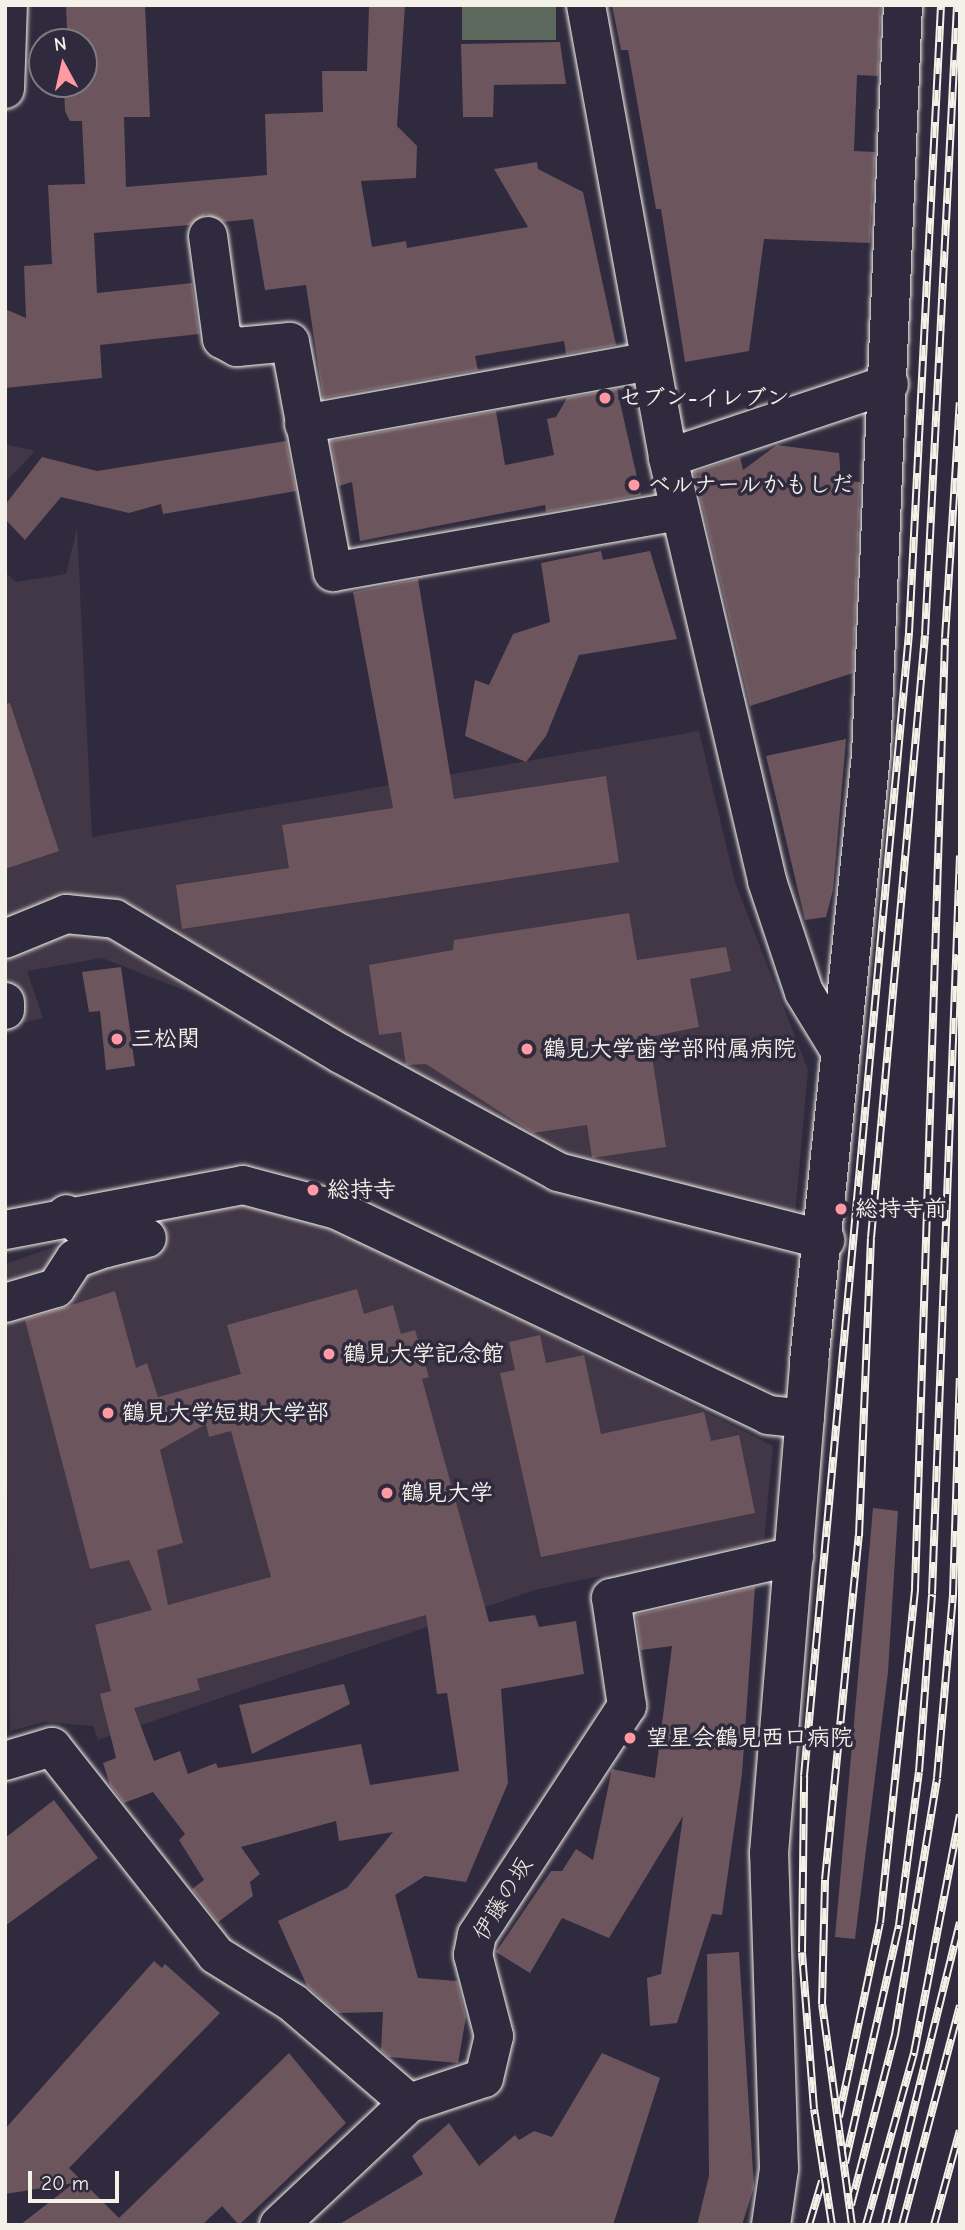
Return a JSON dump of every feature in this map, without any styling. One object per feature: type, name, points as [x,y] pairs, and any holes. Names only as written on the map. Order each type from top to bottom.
[{"type":"street","points":[[5,89],[8,5]]},
{"type":"street","points":[[586,5],[668,458],[767,881],[804,992],[840,1051]]},
{"type":"street","points":[[771,2225],[779,2169],[769,1853],[805,1419],[825,1240],[840,1051],[872,755],[890,384],[903,5]]},
{"type":"street","points":[[208,236],[217,330],[228,345],[290,342],[333,572],[680,511]]},
{"type":"street","points":[[304,425],[649,361]]},
{"type":"street","points":[[668,458],[890,384]]},
{"type":"street","points":[[5,939],[66,914],[115,919],[341,1054],[558,1172],[825,1240]]},
{"type":"street","points":[[5,1002],[5,1010]]},
{"type":"street","points":[[5,1230],[66,1214],[243,1185],[337,1210],[746,1405],[805,1419]]},
{"type":"street","points":[[66,1214],[106,1248]]},
{"type":"street","points":[[5,1303],[56,1288],[75,1259],[146,1238]]},
{"type":"street","name":"伊藤の坂","points":[[409,2103],[484,2078],[494,2036],[473,1955],[477,1935],[627,1706],[611,1598],[794,1556]]},
{"type":"street","points":[[5,1761],[52,1747],[216,1955],[293,2003],[409,2103],[298,2219]]},
{"type":"shaded area","points":[[5,444],[35,451],[5,483]]},
{"type":"shaded area","points":[[77,528],[92,837],[699,731],[735,882],[808,1070],[792,1248],[693,1226],[260,1020],[102,958],[27,971],[43,1018],[5,1027],[5,572],[16,582],[66,574]]},
{"type":"shaded area","name":"鶴見大学","points":[[226,1197],[325,1221],[773,1446],[764,1541],[535,1590],[98,1740],[93,1726],[44,1722],[10,1731],[5,1264],[99,1231]]},
{"type":"green space","points":[[462,5],[556,5],[556,40],[462,40]]},
{"type":"building","points":[[66,5],[145,5],[150,117],[124,117],[126,187],[267,175],[265,114],[323,112],[322,71],[367,71],[369,5],[405,5],[397,126],[417,146],[416,178],[361,181],[372,247],[406,241],[407,248],[528,227],[494,169],[537,162],[538,169],[583,192],[616,345],[566,354],[564,341],[475,356],[478,370],[323,398],[306,285],[265,290],[253,219],[224,222],[206,214],[190,225],[94,233],[97,293],[192,283],[199,334],[100,345],[102,378],[5,388],[5,309],[26,318],[24,266],[52,264],[48,185],[85,184],[82,121],[70,121],[65,111],[65,98],[98,98],[98,28],[67,28]]},
{"type":"building","points":[[612,5],[881,5],[878,76],[857,75],[854,151],[875,152],[870,243],[764,239],[749,351],[685,362],[661,209],[656,209],[628,50],[621,50]]},
{"type":"building","points":[[560,42],[566,84],[494,85],[493,117],[463,117],[461,44]]},
{"type":"building","points":[[617,389],[641,495],[546,512],[545,505],[360,541],[352,482],[339,486],[331,441],[496,411],[505,465],[554,455],[547,419],[556,417],[567,398]]},
{"type":"building","points":[[286,441],[296,491],[163,514],[161,504],[129,513],[61,497],[25,540],[5,519],[5,505],[42,457],[97,471]]},
{"type":"building","points":[[777,445],[839,453],[841,481],[860,482],[853,673],[750,706],[694,472],[740,457],[743,470]]},
{"type":"building","points":[[601,551],[603,560],[650,551],[677,639],[579,655],[546,736],[526,762],[465,736],[475,680],[489,685],[513,634],[550,622],[541,563]]},
{"type":"building","points":[[418,579],[454,799],[606,776],[619,862],[182,929],[176,885],[289,868],[282,825],[393,808],[353,592]]},
{"type":"building","points":[[10,703],[59,851],[5,869],[5,704]]},
{"type":"building","points":[[846,739],[833,890],[826,917],[805,920],[766,756]]},
{"type":"building","name":"鶴見大学歯学部附属病院","points":[[629,913],[637,960],[726,947],[731,971],[690,979],[699,1027],[649,1037],[666,1147],[592,1158],[587,1125],[533,1133],[426,1064],[406,1065],[401,1032],[379,1035],[369,965],[453,950],[454,940]]},
{"type":"building","name":"三松関","points":[[121,967],[135,1066],[106,1070],[100,1011],[89,1012],[82,972]]},
{"type":"building","points":[[357,1289],[364,1314],[393,1305],[401,1334],[415,1330],[429,1377],[422,1379],[489,1622],[535,1615],[539,1627],[576,1621],[584,1674],[501,1689],[508,1783],[466,1882],[425,1876],[395,1895],[418,1978],[457,1981],[466,2017],[458,2063],[389,2057],[381,2050],[383,2012],[338,2013],[307,1986],[278,1921],[347,1888],[393,1832],[339,1841],[336,1821],[241,1847],[260,1874],[250,1882],[253,1896],[218,1922],[192,1889],[204,1880],[179,1840],[185,1834],[153,1792],[124,1803],[110,1785],[103,1763],[116,1758],[100,1694],[111,1691],[95,1625],[152,1610],[129,1560],[90,1569],[25,1320],[115,1291],[136,1368],[147,1363],[158,1397],[241,1374],[227,1325]],"holes":[[[206,1424],[209,1437],[231,1431],[271,1577],[168,1605],[157,1550],[183,1543],[160,1450]],[[426,1615],[437,1694],[447,1693],[459,1771],[370,1785],[361,1744],[218,1768],[216,1763],[188,1774],[180,1751],[154,1761],[134,1708],[200,1690],[197,1679]]]},
{"type":"building","points":[[540,1335],[546,1363],[584,1355],[601,1434],[704,1412],[711,1441],[739,1435],[755,1513],[541,1557],[500,1373],[515,1370],[509,1342]]},
{"type":"building","points":[[873,1508],[898,1511],[888,1672],[855,1939],[835,1937]]},
{"type":"building","points":[[755,1587],[742,1774],[722,1915],[712,1914],[677,2023],[650,2026],[647,1978],[661,1974],[683,1816],[609,1938],[562,1918],[530,1973],[496,1952],[551,1871],[562,1871],[576,1849],[593,1860],[612,1769],[655,1778],[672,1646],[641,1650],[636,1615]]},
{"type":"building","points":[[344,1684],[350,1704],[252,1754],[239,1705]]},
{"type":"building","points":[[54,1800],[98,1858],[5,1926],[5,1838]]},
{"type":"building","points":[[739,1952],[754,2187],[742,2225],[697,2225],[709,2176],[707,1954]]},
{"type":"building","points":[[154,1961],[162,1968],[165,1964],[220,2013],[69,2168],[119,2218],[289,2053],[346,2123],[239,2225],[222,2206],[202,2225],[20,2225],[74,2183],[5,2194],[5,2129]]},
{"type":"building","points":[[602,2053],[660,2078],[613,2225],[338,2225],[423,2174],[412,2156],[449,2123],[479,2166],[515,2135],[519,2140],[534,2131],[552,2137]]},
{"type":"railway","points":[[832,2225],[814,2109],[802,1952],[804,1776],[909,633],[941,5]]},
{"type":"railway","points":[[852,2225],[822,2004],[825,1880],[859,1536],[871,1238],[925,635],[957,5]]},
{"type":"railway","points":[[839,2117],[880,1923],[915,1589],[945,638],[960,402]]},
{"type":"railway","points":[[845,2163],[899,1925],[919,1772],[932,1594],[960,856]]},
{"type":"railway","points":[[851,2205],[895,2035],[937,1778],[953,1595],[960,1378]]},
{"type":"railway","points":[[866,2225],[914,2053],[960,1814]]},
{"type":"railway","points":[[885,2225],[960,1922]]},
{"type":"railway","points":[[902,2225],[960,2006]]},
{"type":"railway","points":[[934,2225],[960,2130]]},
{"type":"railway","points":[[809,2225],[822,2181]]},
{"type":"place","name":"セブン-イレブン","points":[[605,398]]},
{"type":"place","name":"ベルナールかもしだ","points":[[634,485]]},
{"type":"place","name":"三松関","points":[[117,1039]]},
{"type":"place","name":"鶴見大学歯学部附属病院","points":[[527,1049]]},
{"type":"place","name":"総持寺","points":[[313,1190]]},
{"type":"place","name":"総持寺前","points":[[841,1209]]},
{"type":"place","name":"鶴見大学記念館","points":[[329,1354]]},
{"type":"place","name":"鶴見大学短期大学部","points":[[108,1413]]},
{"type":"place","name":"鶴見大学","points":[[387,1493]]},
{"type":"place","name":"望星会鶴見西口病院","points":[[630,1738]]}]
